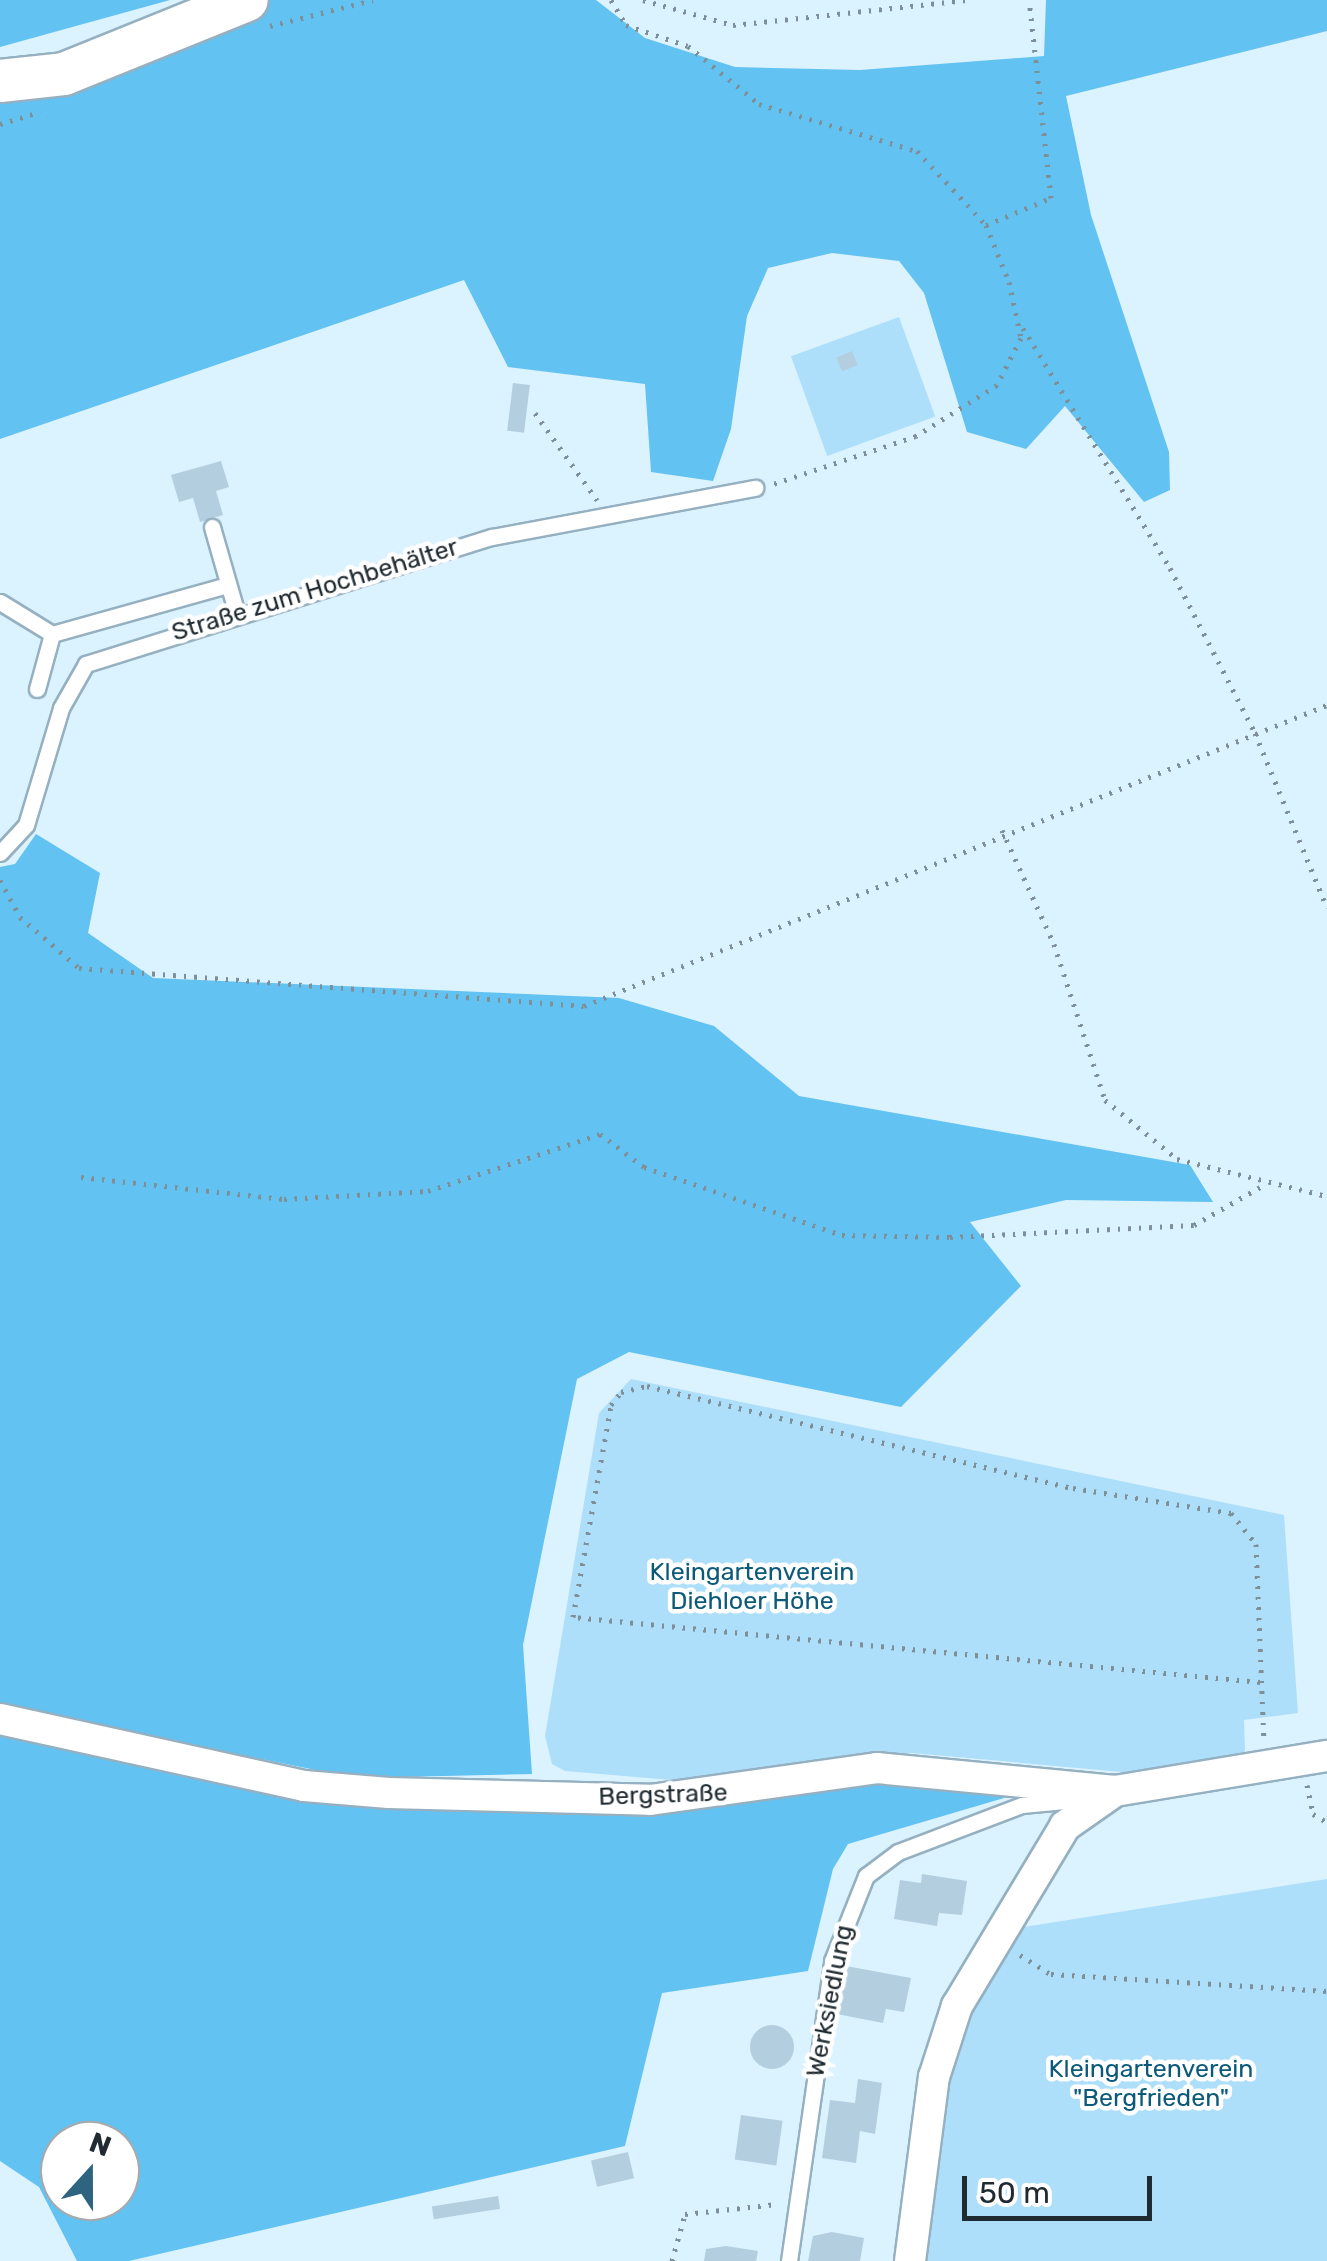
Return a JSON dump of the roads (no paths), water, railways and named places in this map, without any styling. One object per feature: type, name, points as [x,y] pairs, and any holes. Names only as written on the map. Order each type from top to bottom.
[{"type":"main road","points":[[0,81],[64,74],[247,0]]},
{"type":"street","name":"Bergstraße","points":[[0,1720],[345,1791],[650,1800],[877,1768],[1107,1794],[1323,1756]]},
{"type":"street","points":[[910,2261],[940,2052],[1006,1920],[1064,1826],[1107,1794]]},
{"type":"lane","name":"Straße zum Hochbehälter","points":[[0,854],[26,826],[61,708],[86,664],[236,614],[602,514],[756,488]]},
{"type":"lane","points":[[212,527],[236,614]]},
{"type":"lane","points":[[0,602],[52,634],[226,584]]},
{"type":"lane","points":[[38,688],[52,634]]},
{"type":"lane","name":"Werksiedlung","points":[[789,2261],[832,1961],[866,1876],[898,1852],[1022,1805],[1107,1794]]},
{"type":"park label","name":"Kleingartenverein Diehloer Höhe","points":[[752,1588]]},
{"type":"park label","name":"Kleingartenverein \"Bergfrieden\"","points":[[1151,2084]]}]
